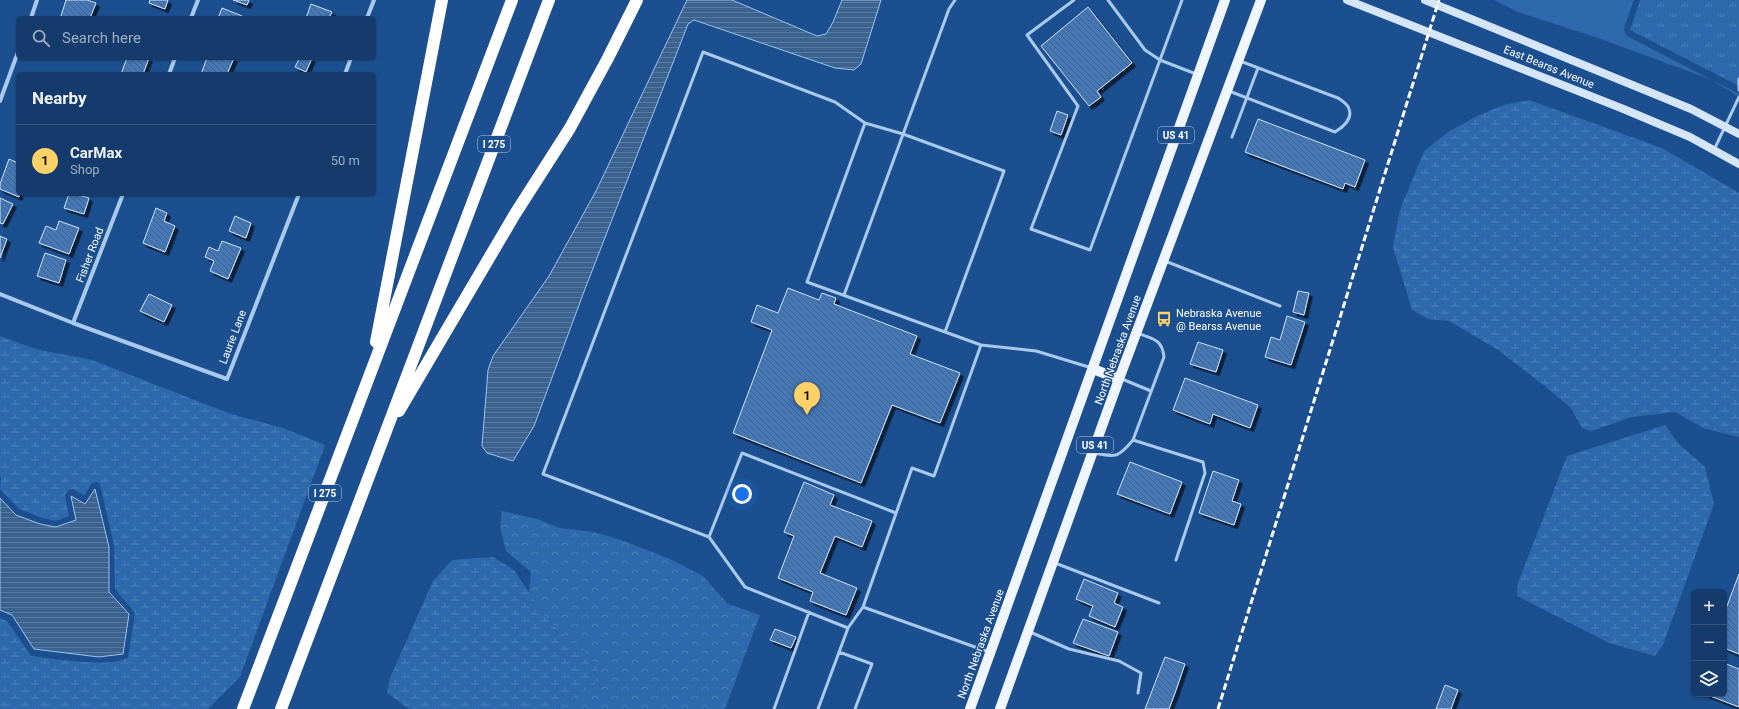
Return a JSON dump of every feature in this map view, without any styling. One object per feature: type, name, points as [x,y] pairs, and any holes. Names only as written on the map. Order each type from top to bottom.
[{"type":"highway","points":[[369,376],[442,0]]},
{"type":"highway","name":"I 275","points":[[244,709],[512,0]]},
{"type":"highway","name":"I 275","points":[[281,709],[549,0]]},
{"type":"highway","points":[[382,439],[514,214],[573,122],[612,52],[637,0]]},
{"type":"main road","name":"North Nebraska Avenue","points":[[970,709],[1094,369],[1225,0]]},
{"type":"main road","name":"North Nebraska Avenue","points":[[1000,709],[1136,333],[1261,0]]},
{"type":"main road","name":"East Bearss Avenue","points":[[1347,0],[1614,105],[1690,137],[1739,164]]},
{"type":"main road","name":"East Bearss Avenue","points":[[1425,0],[1691,109],[1739,134]]},
{"type":"main road","points":[[1094,369],[1120,379]]},
{"type":"street","points":[[32,16],[37,0]]},
{"type":"street","points":[[192,16],[198,0]]},
{"type":"street","points":[[368,16],[374,0]]},
{"type":"street","points":[[0,101],[16,57]]},
{"type":"street","points":[[170,72],[174,60]]},
{"type":"street","points":[[346,72],[350,60]]},
{"type":"street","name":"Fisher Road","points":[[73,323],[122,196]]},
{"type":"street","name":"Laurie Lane","points":[[73,323],[227,379],[298,196]]},
{"type":"street","points":[[0,294],[73,323]]},
{"type":"lane","points":[[844,295],[949,9],[955,0]]},
{"type":"lane","points":[[1074,0],[1027,35],[1078,106],[1031,229],[1090,250],[1182,0]]},
{"type":"lane","points":[[1108,0],[1145,50],[1160,60],[1198,75]]},
{"type":"lane","points":[[848,628],[745,587],[709,537],[543,474],[703,52],[835,102],[865,123],[903,134],[1004,170],[945,332]]},
{"type":"lane","points":[[1227,91],[1334,132],[1346,124],[1350,114],[1350,109],[1338,98],[1238,60]]},
{"type":"lane","points":[[1232,137],[1258,68]]},
{"type":"lane","points":[[1739,79],[1739,90]]},
{"type":"lane","points":[[1714,150],[1739,97]]},
{"type":"lane","points":[[865,123],[807,282],[980,345],[1036,352],[1094,369]]},
{"type":"lane","points":[[1164,260],[1280,306]]},
{"type":"lane","points":[[1093,453],[1110,457],[1122,453],[1133,440],[1152,391],[1164,357],[1163,348],[1159,342],[1136,333]]},
{"type":"lane","points":[[818,709],[848,628],[863,606],[912,468],[934,476],[980,345]]},
{"type":"lane","points":[[1120,379],[1152,391]]},
{"type":"lane","points":[[1133,440],[1203,462],[1205,473],[1176,560]]},
{"type":"lane","points":[[709,537],[742,453],[896,513]]},
{"type":"lane","points":[[1053,562],[1159,604]]},
{"type":"lane","points":[[863,606],[991,652]]},
{"type":"lane","points":[[774,709],[809,612]]},
{"type":"lane","points":[[1028,631],[1069,649],[1118,662],[1141,673],[1138,693]]},
{"type":"lane","points":[[839,652],[872,664],[856,709]]},
{"type":"green space","points":[[1494,0],[1634,0],[1624,28],[1627,36],[1712,80],[1601,39],[1518,12]]},
{"type":"green space","points":[[1640,0],[1739,0],[1739,86],[1630,30]]},
{"type":"green space","points":[[1712,80],[1739,94],[1739,97]]},
{"type":"green space","points":[[1529,100],[1662,148],[1739,193],[1739,437],[1703,428],[1675,412],[1632,417],[1591,431],[1582,428],[1571,408],[1498,350],[1449,321],[1428,319],[1412,310],[1393,247],[1400,210],[1424,151],[1448,132],[1477,116],[1504,105]]},
{"type":"green space","points":[[0,336],[35,349],[92,360],[228,413],[283,428],[325,445],[240,677],[208,709],[0,709],[0,618],[7,621],[31,656],[82,662],[110,662],[128,657],[135,613],[115,589],[114,545],[100,484],[97,482],[92,483],[84,495],[73,489],[69,490],[65,495],[69,516],[56,521],[19,509],[0,489]]},
{"type":"green space","points":[[1665,425],[1678,443],[1705,467],[1714,504],[1663,645],[1655,656],[1609,643],[1517,596],[1518,583],[1567,456]]},
{"type":"green space","points":[[502,511],[537,519],[560,528],[594,532],[621,540],[670,559],[703,576],[728,604],[760,615],[725,709],[557,709],[568,699],[595,686],[582,647],[549,622],[529,593],[531,572],[506,551],[500,527]]},
{"type":"green space","points":[[493,557],[514,570],[549,622],[582,647],[598,669],[595,686],[568,699],[557,709],[409,709],[387,693],[390,678],[433,581],[452,560]]},
{"type":"shaded area","points":[[687,0],[732,0],[817,36],[826,34],[833,22],[842,0],[881,0],[861,64],[854,70],[835,68],[694,20],[688,24],[585,289],[534,426],[513,461],[487,453],[482,446],[488,370],[493,356],[549,276],[596,191]]},
{"type":"shaded area","points":[[95,489],[109,547],[109,592],[129,614],[123,654],[99,657],[34,649],[12,615],[0,610],[0,498],[16,515],[40,524],[56,527],[76,520],[71,496],[85,504]]},
{"type":"building","points":[[66,0],[87,0],[96,3],[91,16],[61,16]]},
{"type":"building","points":[[150,0],[168,0],[165,9],[149,3]]},
{"type":"building","points":[[233,0],[249,0],[247,5]]},
{"type":"building","points":[[311,4],[332,12],[330,16],[307,16]]},
{"type":"building","points":[[1088,7],[1132,63],[1097,91],[1101,97],[1089,106],[1041,46]]},
{"type":"building","points":[[222,8],[242,16],[219,16]]},
{"type":"building","points":[[126,60],[148,60],[144,72],[122,72]]},
{"type":"building","points":[[206,60],[233,60],[228,72],[202,72]]},
{"type":"building","points":[[298,60],[311,60],[306,72],[295,67]]},
{"type":"building","points":[[1057,111],[1068,115],[1061,135],[1050,131]]},
{"type":"building","points":[[1258,119],[1365,160],[1355,187],[1345,183],[1343,189],[1245,152]]},
{"type":"building","points":[[9,159],[16,162],[16,196],[0,189],[0,184]]},
{"type":"building","points":[[68,196],[82,196],[89,198],[84,214],[64,208]]},
{"type":"building","points":[[0,198],[13,204],[3,224],[0,223]]},
{"type":"building","points":[[156,208],[167,213],[164,221],[175,226],[165,252],[143,243]]},
{"type":"building","points":[[235,216],[251,223],[246,238],[229,231]]},
{"type":"building","points":[[59,221],[79,228],[69,254],[39,243],[46,226],[56,230]]},
{"type":"building","points":[[0,236],[7,239],[0,258]]},
{"type":"building","points":[[222,241],[241,248],[228,279],[210,271],[214,261],[205,257],[209,247],[218,251]]},
{"type":"building","points":[[45,253],[66,260],[59,283],[37,276]]},
{"type":"building","points":[[788,288],[819,300],[822,293],[836,298],[834,304],[917,336],[910,354],[960,373],[940,423],[892,405],[861,483],[733,433],[772,330],[751,322],[757,305],[778,313]]},
{"type":"building","points":[[1298,291],[1309,293],[1304,315],[1293,312]]},
{"type":"building","points":[[149,294],[172,305],[164,322],[140,311]]},
{"type":"building","points":[[1287,316],[1305,322],[1291,365],[1265,357],[1271,337],[1280,340]]},
{"type":"building","points":[[1198,342],[1223,350],[1216,372],[1190,364]]},
{"type":"building","points":[[1185,378],[1258,405],[1250,428],[1213,414],[1210,424],[1173,410]]},
{"type":"building","points":[[1130,462],[1182,482],[1170,514],[1117,494]]},
{"type":"building","points":[[1213,471],[1239,480],[1232,501],[1241,504],[1234,525],[1199,513]]},
{"type":"building","points":[[804,482],[834,495],[830,505],[872,521],[862,547],[835,536],[820,573],[857,588],[846,615],[810,601],[813,592],[778,578],[794,536],[784,532]]},
{"type":"building","points":[[1739,574],[1739,654],[1727,649],[1727,606]]},
{"type":"building","points":[[1084,579],[1118,593],[1114,603],[1123,607],[1115,627],[1089,616],[1093,606],[1076,599]]},
{"type":"building","points":[[1083,619],[1118,632],[1109,656],[1073,643]]},
{"type":"building","points":[[775,629],[796,637],[791,648],[770,640]]},
{"type":"building","points":[[1165,657],[1185,664],[1169,709],[1145,709]]},
{"type":"building","points":[[1727,664],[1739,669],[1739,707],[1713,697],[1727,697]]},
{"type":"building","points":[[1445,685],[1458,690],[1451,709],[1436,709]]},
{"type":"railway","points":[[1218,709],[1439,0]]},
{"type":"place","name":"Nebraska Avenue @ Bearss Avenue","points":[[1164,319]]},
{"type":"place","name":"CarMax","points":[[807,415]]}]
